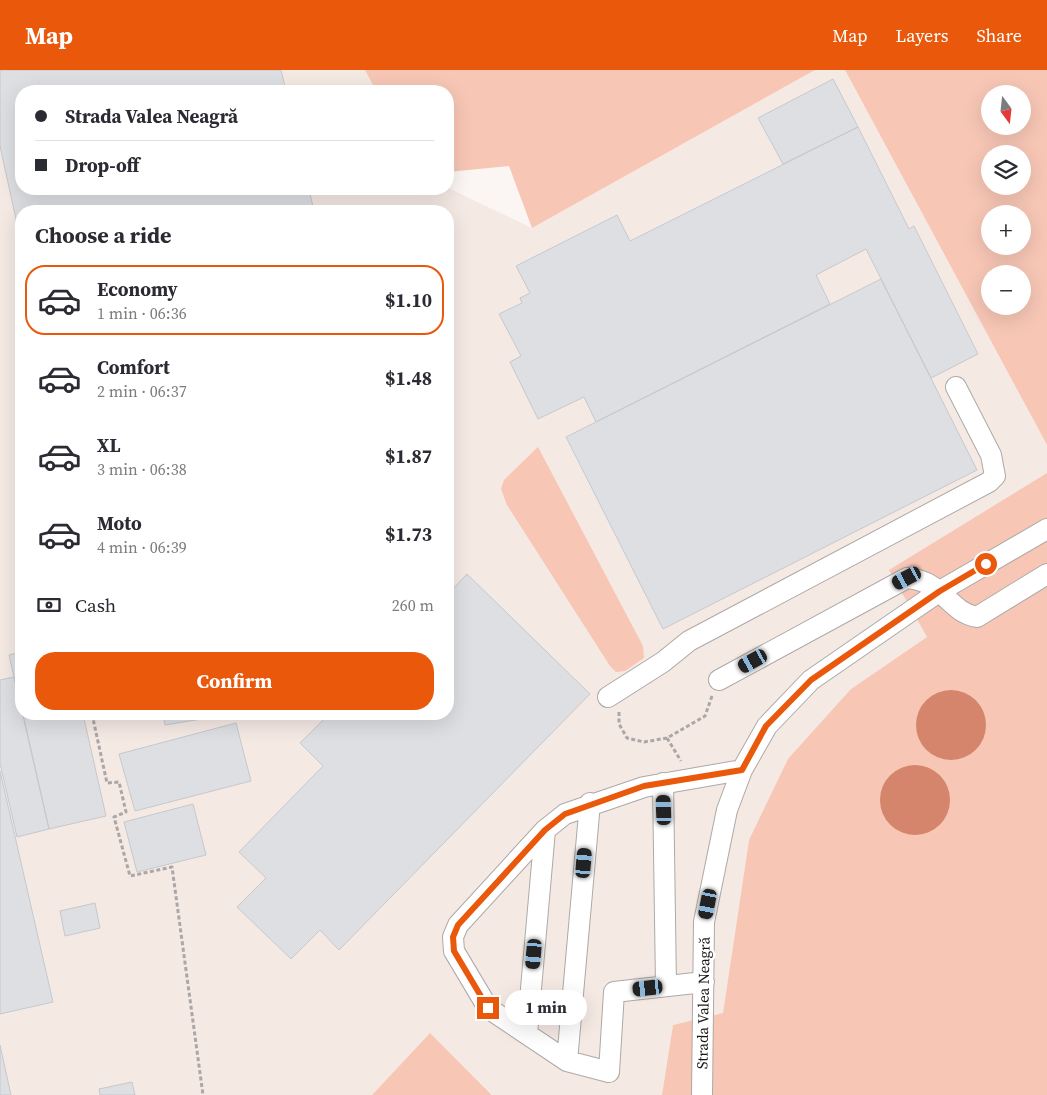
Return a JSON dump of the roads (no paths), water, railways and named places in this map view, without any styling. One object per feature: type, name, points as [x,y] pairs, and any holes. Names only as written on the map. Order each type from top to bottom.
[{"type":"street","points":[[613,694],[664,662],[689,640],[980,486],[995,476],[991,455],[956,387]]},
{"type":"street","name":"Strada Valea Neagră","points":[[702,1095],[704,922],[727,810],[742,770],[766,726],[811,680],[940,591],[1047,529]]},
{"type":"street","points":[[719,680],[907,578],[922,579],[940,591],[966,615],[978,617],[1047,574]]},
{"type":"street","points":[[704,982],[614,992],[608,1072],[567,1061],[488,1008],[454,951],[453,937],[458,925],[545,830],[565,814],[590,803],[663,783],[742,770]]},
{"type":"street","points":[[663,783],[666,986]]},
{"type":"street","points":[[567,1061],[590,803]]},
{"type":"street","points":[[527,1034],[545,830]]}]
